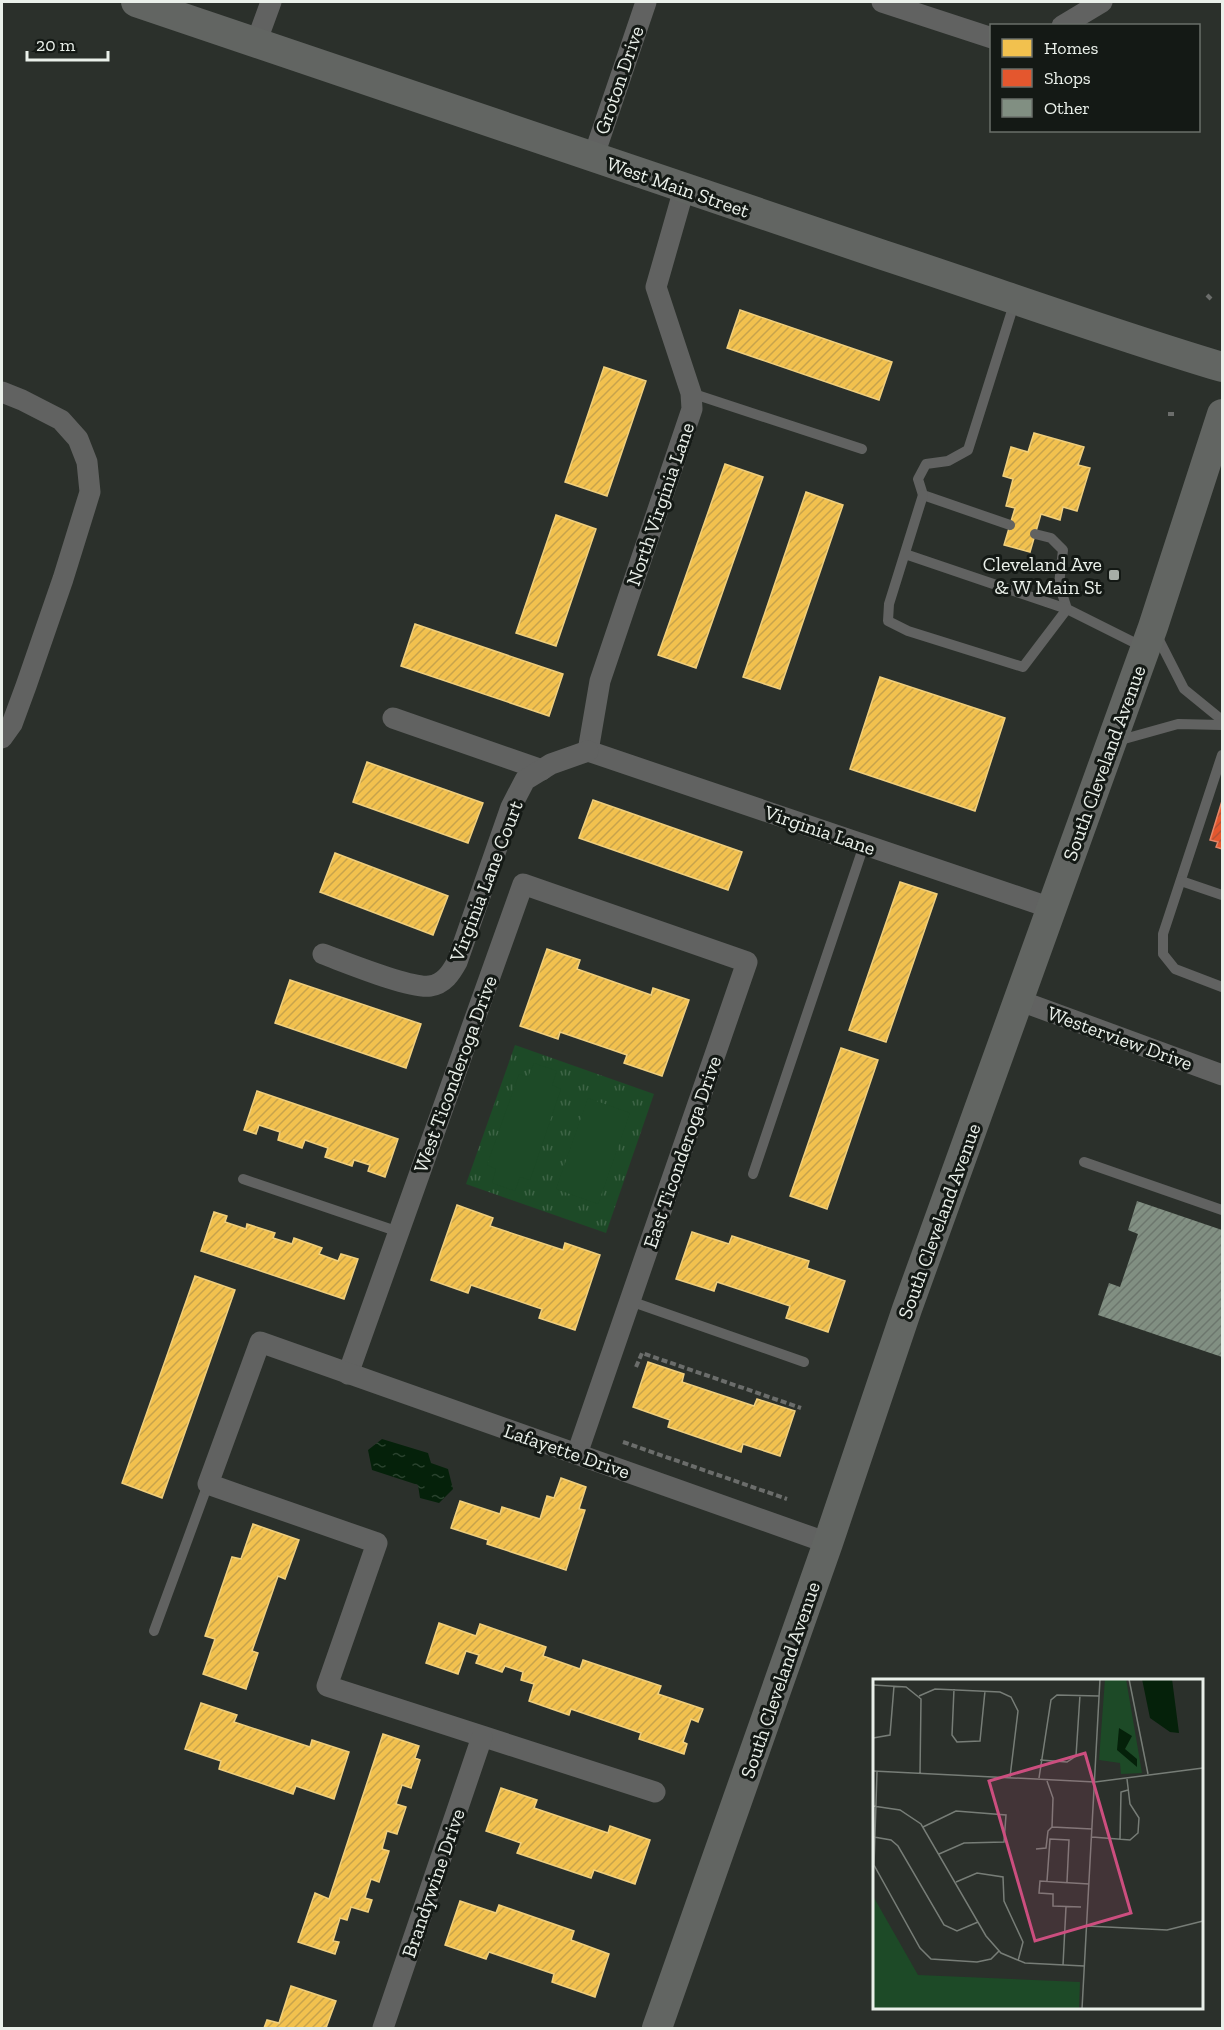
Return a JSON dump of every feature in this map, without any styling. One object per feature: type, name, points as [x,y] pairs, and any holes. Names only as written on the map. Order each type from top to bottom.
[{"type":"main road","name":"West Main Street","points":[[136,2],[684,189],[1222,367]]},
{"type":"main road","name":"South Cleveland Avenue","points":[[660,2028],[907,1309],[1149,638],[1222,414]]},
{"type":"street","points":[[256,43],[271,2]]},
{"type":"street","name":"Groton Drive","points":[[593,158],[646,2]]},
{"type":"street","points":[[882,2],[990,37]]},
{"type":"street","points":[[1065,24],[1102,2]]},
{"type":"street","name":"North Virginia Lane","points":[[588,751],[600,681],[692,409],[691,393],[656,287],[684,189]]},
{"type":"street","points":[[2,393],[22,399],[61,420],[78,439],[87,462],[90,492],[63,579],[12,724],[2,738]]},
{"type":"street","points":[[393,718],[542,770]]},
{"type":"street","name":"Virginia Lane Court","points":[[323,954],[413,985],[431,986],[448,978],[457,962],[511,807],[525,780],[551,764],[588,751]]},
{"type":"street","name":"Virginia Lane","points":[[588,751],[1052,908]]},
{"type":"street","name":"West Ticonderoga Drive","points":[[348,1374],[523,884],[634,922]]},
{"type":"street","name":"East Ticonderoga Drive","points":[[577,1454],[747,962],[634,922]]},
{"type":"street","name":"Westerview Drive","points":[[1018,1000],[1222,1075]]},
{"type":"street","name":"Lafayette Drive","points":[[208,1484],[260,1342],[828,1543]]},
{"type":"street","points":[[208,1484],[377,1543],[327,1686],[655,1792]]},
{"type":"street","name":"Brandywine Drive","points":[[383,2028],[482,1737]]},
{"type":"lane","points":[[1016,299],[968,450],[948,461],[926,464],[918,479],[923,495],[889,604],[888,621],[908,631],[1023,668],[1067,609]]},
{"type":"lane","points":[[691,393],[862,449]]},
{"type":"lane","points":[[923,495],[1010,525]]},
{"type":"lane","points":[[1035,534],[1051,538],[1063,550],[1059,584],[1067,609]]},
{"type":"lane","points":[[905,554],[1149,638],[1184,689],[1222,722]]},
{"type":"lane","points":[[1111,742],[1178,724],[1222,722]]},
{"type":"lane","points":[[1222,755],[1163,934],[1163,954],[1175,969],[1222,987]]},
{"type":"lane","points":[[753,1174],[864,845]]},
{"type":"lane","points":[[1180,881],[1222,895]]},
{"type":"lane","points":[[1084,1162],[1222,1210]]},
{"type":"lane","points":[[243,1179],[399,1232]]},
{"type":"lane","points":[[630,1301],[804,1362]]},
{"type":"lane","points":[[154,1631],[208,1484]]},
{"type":"path","points":[[1207,295],[1211,299]]},
{"type":"path","points":[[1168,414],[1174,414]]},
{"type":"path","points":[[636,1368],[642,1353],[801,1408]]},
{"type":"path","points":[[622,1442],[787,1499]]},
{"type":"green space","points":[[515,1045],[654,1094],[606,1233],[466,1184]]},
{"type":"green space","points":[[534,1063],[557,1071],[552,1085],[561,1089],[530,1180],[520,1177],[515,1191],[492,1183],[496,1169],[487,1165],[519,1074],[528,1077]]},
{"type":"green space","points":[[588,1098],[630,1113],[598,1204],[556,1189]]},
{"type":"water","points":[[382,1439],[428,1453],[431,1463],[448,1469],[453,1489],[439,1503],[420,1498],[418,1485],[372,1470],[368,1450]]},
{"type":"building: Homes","points":[[740,310],[892,362],[879,400],[727,348]]},
{"type":"building: Homes","points":[[604,367],[646,381],[607,496],[565,482]]},
{"type":"building: Homes","points":[[1034,433],[1084,447],[1078,465],[1090,468],[1077,511],[1063,507],[1060,520],[1041,514],[1030,552],[1004,545],[1015,508],[1006,506],[1013,479],[1003,476],[1011,447],[1028,452]]},
{"type":"building: Homes","points":[[725,464],[763,477],[696,668],[658,655]]},
{"type":"building: Homes","points":[[806,492],[843,505],[780,689],[743,677]]},
{"type":"building: Homes","points":[[556,515],[596,529],[556,646],[516,633]]},
{"type":"building: Homes","points":[[415,624],[563,674],[549,716],[401,666]]},
{"type":"building: Homes","points":[[880,677],[1005,718],[975,811],[850,769]]},
{"type":"building: Homes","points":[[367,762],[483,803],[468,843],[353,802]]},
{"type":"building: Homes","points":[[593,800],[742,852],[728,890],[579,838]]},
{"type":"building: Homes","points":[[335,853],[448,896],[433,935],[320,892]]},
{"type":"building: Homes","points":[[900,882],[937,894],[886,1042],[849,1030]]},
{"type":"building: Homes","points":[[547,949],[580,960],[577,969],[651,995],[653,988],[689,1000],[662,1076],[624,1063],[627,1055],[560,1032],[558,1039],[520,1026]]},
{"type":"building: Homes","points":[[290,980],[421,1024],[406,1068],[275,1023]]},
{"type":"building: Homes","points":[[841,1048],[878,1060],[827,1209],[790,1196]]},
{"type":"building: Homes","points":[[257,1091],[398,1139],[385,1177],[368,1171],[370,1165],[354,1160],[352,1166],[325,1157],[328,1148],[305,1140],[302,1148],[278,1140],[280,1132],[259,1125],[256,1134],[244,1130]]},
{"type":"building: Homes","points":[[457,1205],[493,1218],[490,1226],[563,1250],[565,1243],[600,1255],[575,1330],[539,1318],[542,1309],[471,1285],[468,1293],[431,1280]]},
{"type":"building: Homes","points":[[214,1212],[227,1216],[225,1222],[246,1229],[247,1224],[275,1233],[273,1238],[292,1244],[294,1238],[322,1248],[319,1254],[338,1261],[341,1254],[358,1259],[344,1299],[201,1251]]},
{"type":"building: Homes","points":[[692,1232],[729,1244],[732,1236],[809,1261],[807,1268],[845,1281],[828,1332],[786,1318],[790,1306],[717,1282],[714,1291],[676,1279]]},
{"type":"building: Homes","points":[[195,1276],[235,1290],[162,1498],[122,1483]]},
{"type":"building: Homes","points":[[648,1362],[684,1374],[682,1382],[754,1406],[757,1399],[795,1411],[780,1456],[743,1444],[741,1452],[668,1427],[670,1420],[633,1407]]},
{"type":"building: Homes","points":[[561,1478],[586,1487],[579,1509],[585,1510],[566,1570],[487,1544],[488,1540],[451,1528],[460,1501],[500,1514],[502,1507],[540,1519],[547,1496],[554,1498]]},
{"type":"building: Homes","points":[[253,1524],[299,1540],[285,1579],[278,1576],[252,1651],[258,1653],[246,1689],[203,1674],[215,1639],[205,1636],[232,1557],[241,1559]]},
{"type":"building: Homes","points":[[439,1623],[476,1636],[480,1624],[546,1647],[543,1656],[580,1669],[583,1660],[661,1686],[658,1694],[703,1709],[698,1722],[691,1719],[683,1742],[687,1744],[684,1754],[639,1739],[641,1733],[571,1709],[569,1715],[529,1701],[534,1684],[521,1680],[523,1672],[505,1666],[502,1672],[476,1663],[479,1655],[466,1651],[458,1674],[426,1663]]},
{"type":"building: Homes","points":[[201,1703],[237,1715],[234,1722],[310,1747],[312,1740],[349,1752],[334,1799],[296,1786],[293,1794],[219,1769],[221,1761],[185,1749]]},
{"type":"building: Homes","points":[[383,1734],[419,1746],[415,1758],[420,1760],[411,1788],[402,1785],[396,1804],[406,1807],[397,1834],[387,1831],[382,1849],[389,1851],[379,1882],[371,1879],[365,1898],[372,1900],[368,1912],[351,1907],[347,1920],[340,1918],[333,1941],[339,1942],[335,1954],[298,1942],[315,1893],[329,1899]]},
{"type":"building: Homes","points":[[501,1788],[537,1800],[534,1808],[608,1833],[610,1826],[650,1840],[635,1884],[594,1870],[591,1878],[517,1853],[521,1843],[486,1831]]},
{"type":"building: Homes","points":[[460,1901],[496,1913],[499,1905],[574,1931],[571,1940],[609,1954],[595,1997],[552,1982],[554,1974],[489,1952],[486,1959],[445,1945]]},
{"type":"building: Homes","points":[[291,1986],[336,2001],[326,2028],[264,2028],[267,2020],[279,2023]]},
{"type":"building: Shops","points":[[1222,801],[1222,849],[1216,847],[1218,842],[1210,840]]},
{"type":"building: Other","points":[[1137,1201],[1222,1230],[1222,1357],[1098,1315],[1109,1283],[1120,1287],[1138,1234],[1128,1230]]},
{"type":"place","name":"Cleveland Ave & W Main St","points":[[1114,575]]}]
